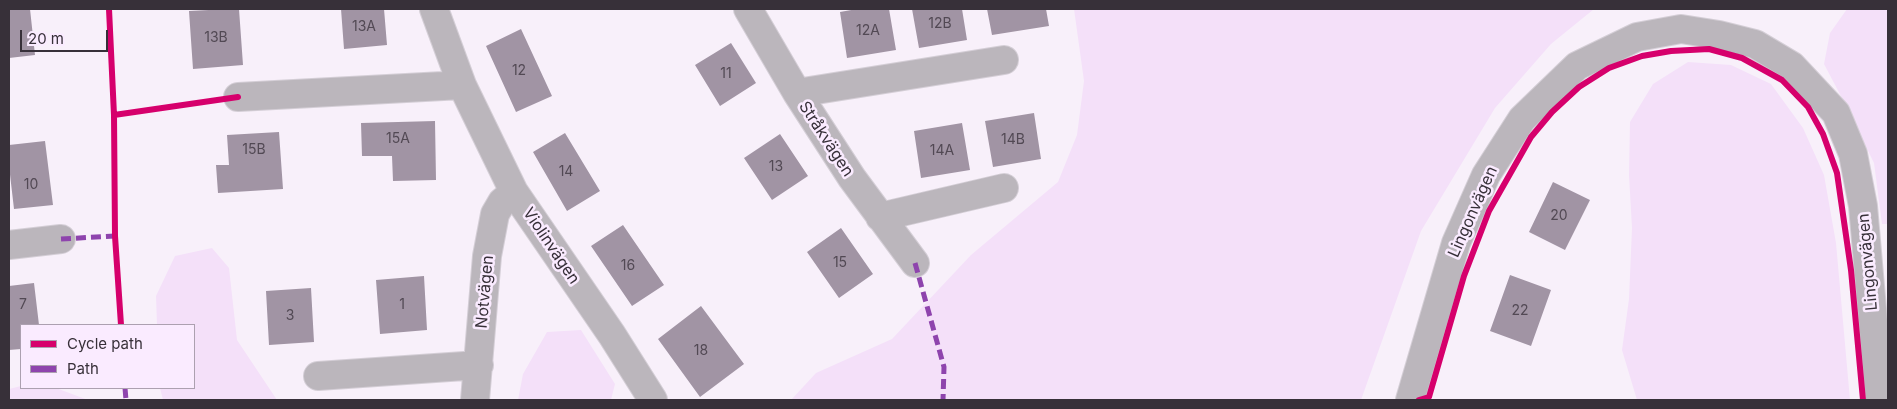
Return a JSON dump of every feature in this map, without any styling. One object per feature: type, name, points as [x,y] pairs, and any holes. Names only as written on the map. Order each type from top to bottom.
[{"type":"street","name":"Violinvägen","points":[[434,9],[462,85],[514,192],[612,335],[653,400]]},
{"type":"street","name":"Stråkvägen","points":[[748,9],[797,93],[852,178],[914,263]]},
{"type":"street","name":"Lingonvägen","points":[[1410,400],[1456,243],[1486,175],[1522,119],[1577,66],[1680,19],[1719,35],[1755,44],[1792,66],[1836,113],[1853,154],[1863,206],[1880,400]]},
{"type":"street","points":[[797,93],[1004,60]]},
{"type":"street","points":[[238,97],[462,85]]},
{"type":"street","points":[[880,217],[1004,188]]},
{"type":"street","name":"Notvägen","points":[[474,400],[479,365],[488,256],[495,214],[502,202],[514,192]]},
{"type":"street","points":[[9,245],[62,239]]},
{"type":"street","points":[[318,376],[479,365]]},
{"type":"shaded area","points":[[1074,9],[1594,9],[1551,44],[1495,108],[1421,231],[1361,400],[791,400],[816,373],[892,339],[971,255],[1058,182],[1077,135],[1084,81]]},
{"type":"shaded area","points":[[1847,9],[1888,9],[1888,224],[1882,224],[1874,163],[1824,64],[1830,33]]},
{"type":"shaded area","points":[[1688,62],[1731,65],[1771,84],[1803,128],[1824,175],[1836,243],[1850,400],[1637,400],[1622,350],[1629,299],[1632,228],[1629,175],[1630,122],[1653,84]]},
{"type":"shaded area","points":[[212,248],[229,268],[237,340],[277,400],[163,400],[160,389],[195,389],[195,324],[157,324],[156,296],[175,256]]},
{"type":"shaded area","points":[[581,330],[615,384],[611,400],[518,400],[523,374],[547,332]]},
{"type":"shaded area","points":[[20,386],[20,389],[59,389],[88,400],[9,400],[9,389]]},
{"type":"building","points":[[9,9],[30,9],[35,55],[9,58]]},
{"type":"building","points":[[239,9],[243,65],[193,69],[189,11]]},
{"type":"building","points":[[341,9],[384,9],[387,45],[344,49]]},
{"type":"building","points":[[857,9],[889,9],[896,50],[847,58],[840,12]]},
{"type":"building","points":[[912,9],[962,9],[967,40],[919,48]]},
{"type":"building","points":[[987,9],[1046,9],[1049,26],[992,35]]},
{"type":"building","points":[[521,29],[552,96],[516,112],[486,46]]},
{"type":"building","points":[[731,43],[756,83],[720,106],[695,65]]},
{"type":"building","points":[[1034,113],[1041,159],[993,167],[985,121]]},
{"type":"building","points":[[435,121],[436,180],[393,181],[392,156],[362,156],[361,123]]},
{"type":"building","points":[[962,123],[970,170],[921,178],[914,131]]},
{"type":"building","points":[[279,132],[283,189],[218,193],[216,165],[229,165],[227,135]]},
{"type":"building","points":[[565,133],[600,191],[567,211],[533,152]]},
{"type":"building","points":[[780,134],[808,176],[772,200],[744,158]]},
{"type":"building","points":[[45,141],[53,205],[14,209],[9,166],[9,145]]},
{"type":"building","points":[[1553,182],[1590,200],[1565,250],[1529,232]]},
{"type":"building","points":[[623,225],[664,285],[632,306],[591,246]]},
{"type":"building","points":[[841,228],[873,274],[839,298],[807,252]]},
{"type":"building","points":[[1510,275],[1551,290],[1531,346],[1490,331]]},
{"type":"building","points":[[424,276],[427,330],[380,334],[376,280]]},
{"type":"building","points":[[34,283],[39,324],[20,324],[20,349],[9,350],[9,286]]},
{"type":"building","points":[[311,288],[314,342],[269,345],[266,291]]},
{"type":"building","points":[[701,306],[744,364],[700,397],[658,339]]},
{"type":"marked path","points":[[61,239],[115,236]]},
{"type":"marked path","points":[[915,263],[944,367],[943,400]]},
{"type":"marked path","points":[[125,389],[126,400]]},
{"type":"cycle path","points":[[109,9],[114,115],[115,236],[121,324]]},
{"type":"cycle path","points":[[1419,400],[1429,397],[1464,276],[1489,211],[1531,137],[1552,112],[1579,87],[1609,68],[1642,56],[1671,51],[1709,49],[1742,58],[1782,80],[1808,107],[1823,134],[1837,173],[1851,270],[1863,400]]},
{"type":"cycle path","points":[[114,115],[238,97]]}]
